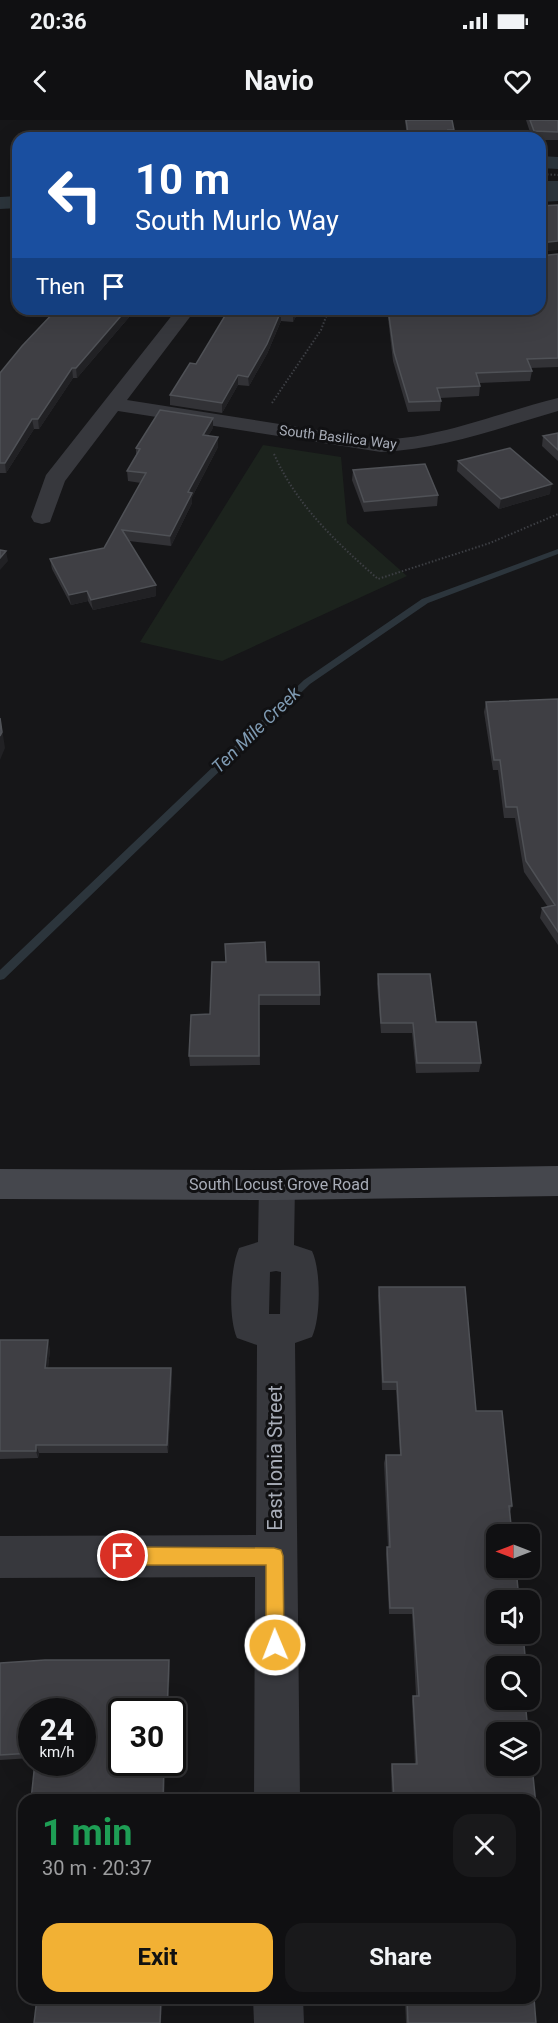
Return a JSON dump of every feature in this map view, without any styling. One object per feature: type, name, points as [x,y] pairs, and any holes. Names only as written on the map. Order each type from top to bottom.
[{"type":"main road","name":"South Locust Grove Road","points":[[0,1184],[277,1185],[558,1181]]},
{"type":"street","points":[[42,517],[54,480],[181,315]]},
{"type":"street","name":"South Basilica Way","points":[[114,404],[381,446],[403,446],[458,437],[558,404]]},
{"type":"street","name":"East Ionia Street","points":[[277,1185],[276,1255],[252,1259],[250,1326],[276,1333],[274,1556],[277,1794]]},
{"type":"street","points":[[0,1557],[274,1556]]},
{"type":"street","points":[[278,2004],[279,2023]]},
{"type":"path","points":[[271,404],[321,330],[326,315]]},
{"type":"path","points":[[272,450],[290,488],[336,541],[378,579],[490,543],[558,514]]},
{"type":"shaded area","points":[[546,181],[558,181],[558,201],[546,202]]},
{"type":"shaded area","points":[[263,445],[341,457],[347,523],[407,576],[222,661],[140,642]]},
{"type":"building","points":[[406,120],[452,120],[454,130],[448,130],[449,132],[408,132]]},
{"type":"building","points":[[530,120],[558,120],[558,132],[534,131]]},
{"type":"building","points":[[558,205],[558,241],[546,242],[546,206]]},
{"type":"building","points":[[558,254],[558,358],[527,359],[532,371],[476,373],[480,386],[437,388],[441,401],[409,402],[394,352],[389,315],[546,315],[546,255]]},
{"type":"building","points":[[51,315],[122,315],[76,368],[72,368],[38,419],[32,419],[5,463],[0,463],[0,373]]},
{"type":"building","points":[[225,315],[279,315],[267,344],[248,377],[238,375],[222,403],[170,395],[190,363],[196,364]]},
{"type":"building","points":[[160,410],[213,418],[203,435],[218,437],[188,492],[192,493],[170,536],[122,530],[156,585],[91,600],[87,591],[69,595],[50,559],[104,548],[146,473],[127,471],[140,449],[136,448]]},
{"type":"building","points":[[558,433],[558,450],[543,436]]},
{"type":"building","points":[[510,448],[552,484],[501,499],[458,461]]},
{"type":"building","points":[[425,464],[438,495],[364,502],[353,470]]},
{"type":"building","points":[[0,550],[6,551],[0,558]]},
{"type":"building","points":[[558,699],[558,932],[542,908],[555,905],[526,861],[517,807],[506,807],[500,760],[494,760],[486,702]]},
{"type":"building","points":[[265,942],[266,962],[319,962],[320,995],[259,995],[259,1056],[189,1056],[191,1015],[210,1014],[212,962],[226,962],[225,944]]},
{"type":"building","points":[[378,974],[430,974],[436,1022],[476,1022],[481,1063],[417,1063],[413,1023],[381,1023]]},
{"type":"building","points":[[379,1287],[465,1287],[476,1411],[502,1411],[512,1506],[509,1506],[511,1524],[486,1524],[486,1578],[517,1578],[518,1590],[486,1590],[486,1644],[524,1644],[525,1656],[486,1656],[486,1710],[526,1710],[527,1722],[486,1722],[486,1776],[533,1776],[535,1794],[394,1794],[392,1764],[417,1764],[413,1696],[419,1696],[413,1608],[390,1608],[386,1455],[401,1455],[397,1382],[383,1382]]},
{"type":"building","points":[[0,1340],[48,1340],[45,1368],[171,1368],[167,1445],[36,1445],[36,1451],[0,1451]]},
{"type":"building","points":[[45,1660],[169,1660],[168,1698],[108,1698],[108,1776],[164,1776],[163,1794],[32,1794],[34,1776],[96,1776],[96,1698],[18,1698],[18,1754],[0,1755],[0,1663]]},
{"type":"building","points":[[36,2004],[161,2004],[160,2023],[34,2023]]},
{"type":"building","points":[[407,2004],[534,2004],[536,2023],[408,2023]]},
{"type":"waterway","points":[[546,162],[558,163]]},
{"type":"waterway","points":[[0,203],[12,202]]},
{"type":"waterway","name":"Ten Mile Creek","points":[[0,976],[307,682],[425,601],[558,551]]},
{"type":"route","points":[[123,1556],[274,1556],[275,1645]]}]
